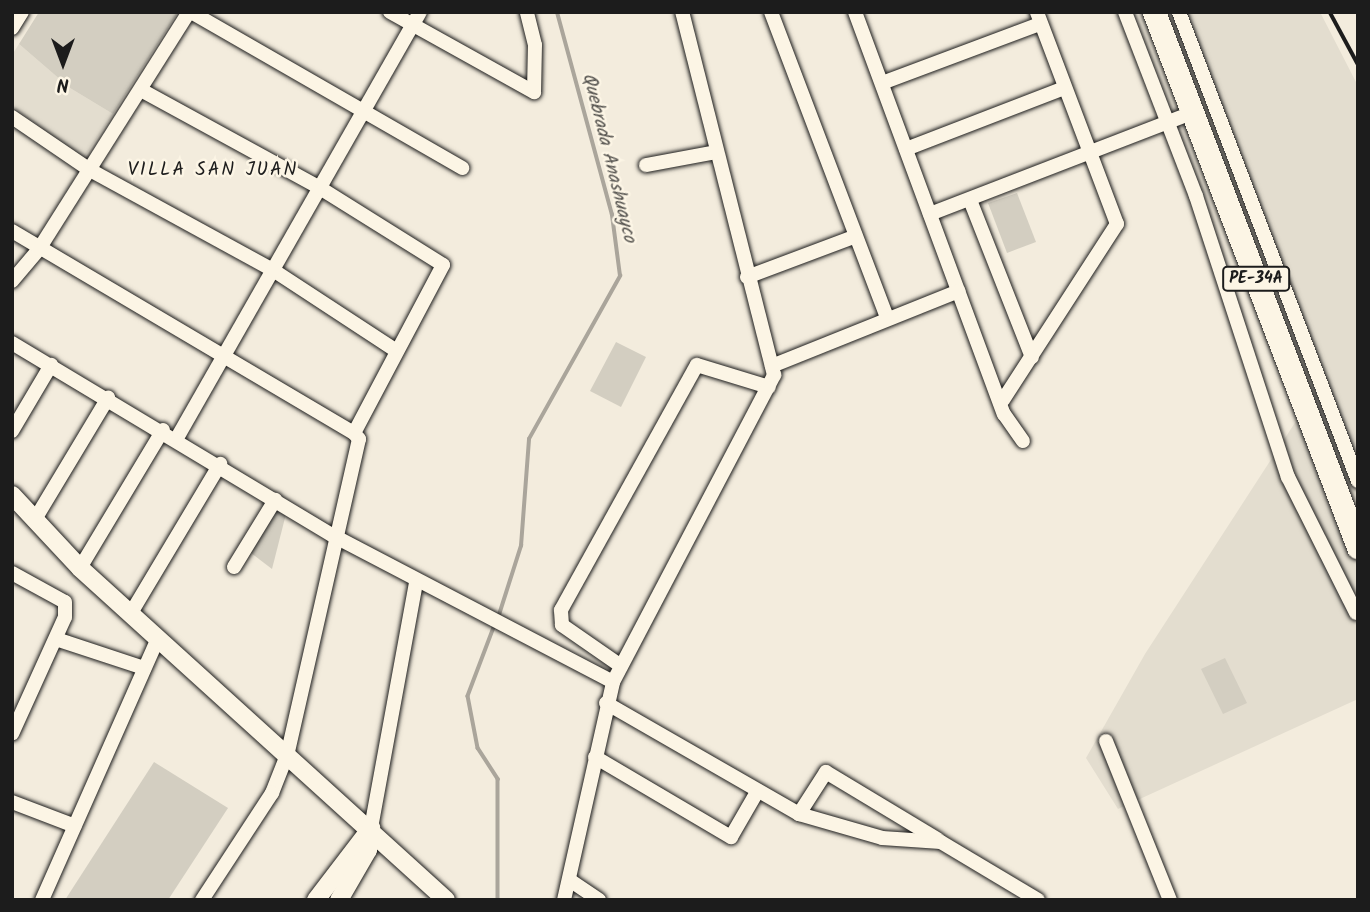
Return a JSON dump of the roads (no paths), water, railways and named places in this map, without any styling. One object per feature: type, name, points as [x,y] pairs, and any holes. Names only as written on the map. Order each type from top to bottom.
[{"type":"highway","name":"PE-34A","points":[[1154,12],[1358,547]]},
{"type":"street","points":[[12,28],[22,12]]},
{"type":"street","points":[[12,281],[39,249],[190,12],[366,107],[462,168]]},
{"type":"street","points":[[390,12],[416,19],[534,92],[535,45],[527,12]]},
{"type":"street","points":[[564,900],[571,881],[594,757],[613,682],[769,387],[772,366],[747,277],[682,12]]},
{"type":"street","points":[[771,12],[887,318]]},
{"type":"street","points":[[1125,12],[1167,124],[1288,477],[1356,613]]},
{"type":"street","points":[[1179,12],[1358,481]]},
{"type":"street","points":[[859,13],[905,149],[959,291],[1003,400],[1023,441]]},
{"type":"street","points":[[882,83],[1039,18],[1064,88],[1092,152],[1117,223],[1003,400]]},
{"type":"street","points":[[177,438],[416,19]]},
{"type":"street","points":[[905,149],[1064,88]]},
{"type":"street","points":[[141,90],[320,188],[443,265],[354,433]]},
{"type":"street","points":[[930,214],[1192,113]]},
{"type":"street","points":[[12,117],[90,170],[273,270],[397,351]]},
{"type":"street","points":[[646,165],[717,152]]},
{"type":"street","points":[[970,200],[1032,357]]},
{"type":"street","points":[[12,231],[225,354],[354,433],[359,439],[332,535],[287,755],[272,793],[202,900]]},
{"type":"street","points":[[747,277],[856,236]]},
{"type":"street","points":[[772,366],[959,291]]},
{"type":"street","points":[[12,342],[177,438],[332,535],[416,582],[488,616],[613,682]]},
{"type":"street","points":[[12,431],[51,365]]},
{"type":"street","points":[[621,666],[562,625],[561,610],[697,365],[769,387]]},
{"type":"street","points":[[34,521],[108,398]]},
{"type":"street","points":[[80,568],[163,430]]},
{"type":"street","points":[[131,613],[220,464]]},
{"type":"street","points":[[234,568],[275,500]]},
{"type":"street","points":[[13,501],[80,568],[371,828],[444,899]]},
{"type":"street","points":[[12,573],[65,602],[55,639],[12,734]]},
{"type":"street","points":[[339,900],[369,850],[416,582]]},
{"type":"street","points":[[42,900],[158,638]]},
{"type":"street","points":[[55,639],[144,668]]},
{"type":"street","points":[[606,703],[799,814],[883,838],[941,842]]},
{"type":"street","points":[[1106,741],[1170,900]]},
{"type":"street","points":[[594,757],[731,837],[757,792]]},
{"type":"street","points":[[799,814],[826,772],[1038,900]]},
{"type":"street","points":[[12,802],[75,826]]},
{"type":"street","points":[[316,900],[371,828]]},
{"type":"street","points":[[571,881],[599,900]]},
{"type":"waterway","name":"Quebrada Anashuayco","points":[[498,618],[521,546],[529,439],[620,276],[612,215],[557,12]]},
{"type":"waterway","name":"Quebrada Anashuayco","points":[[495,625],[468,696],[478,748],[498,779],[498,900]]},
{"type":"railway","points":[[1330,12],[1358,64]]},
{"type":"district","name":"VILLA SAN JUAN","points":[[213,171]]}]
